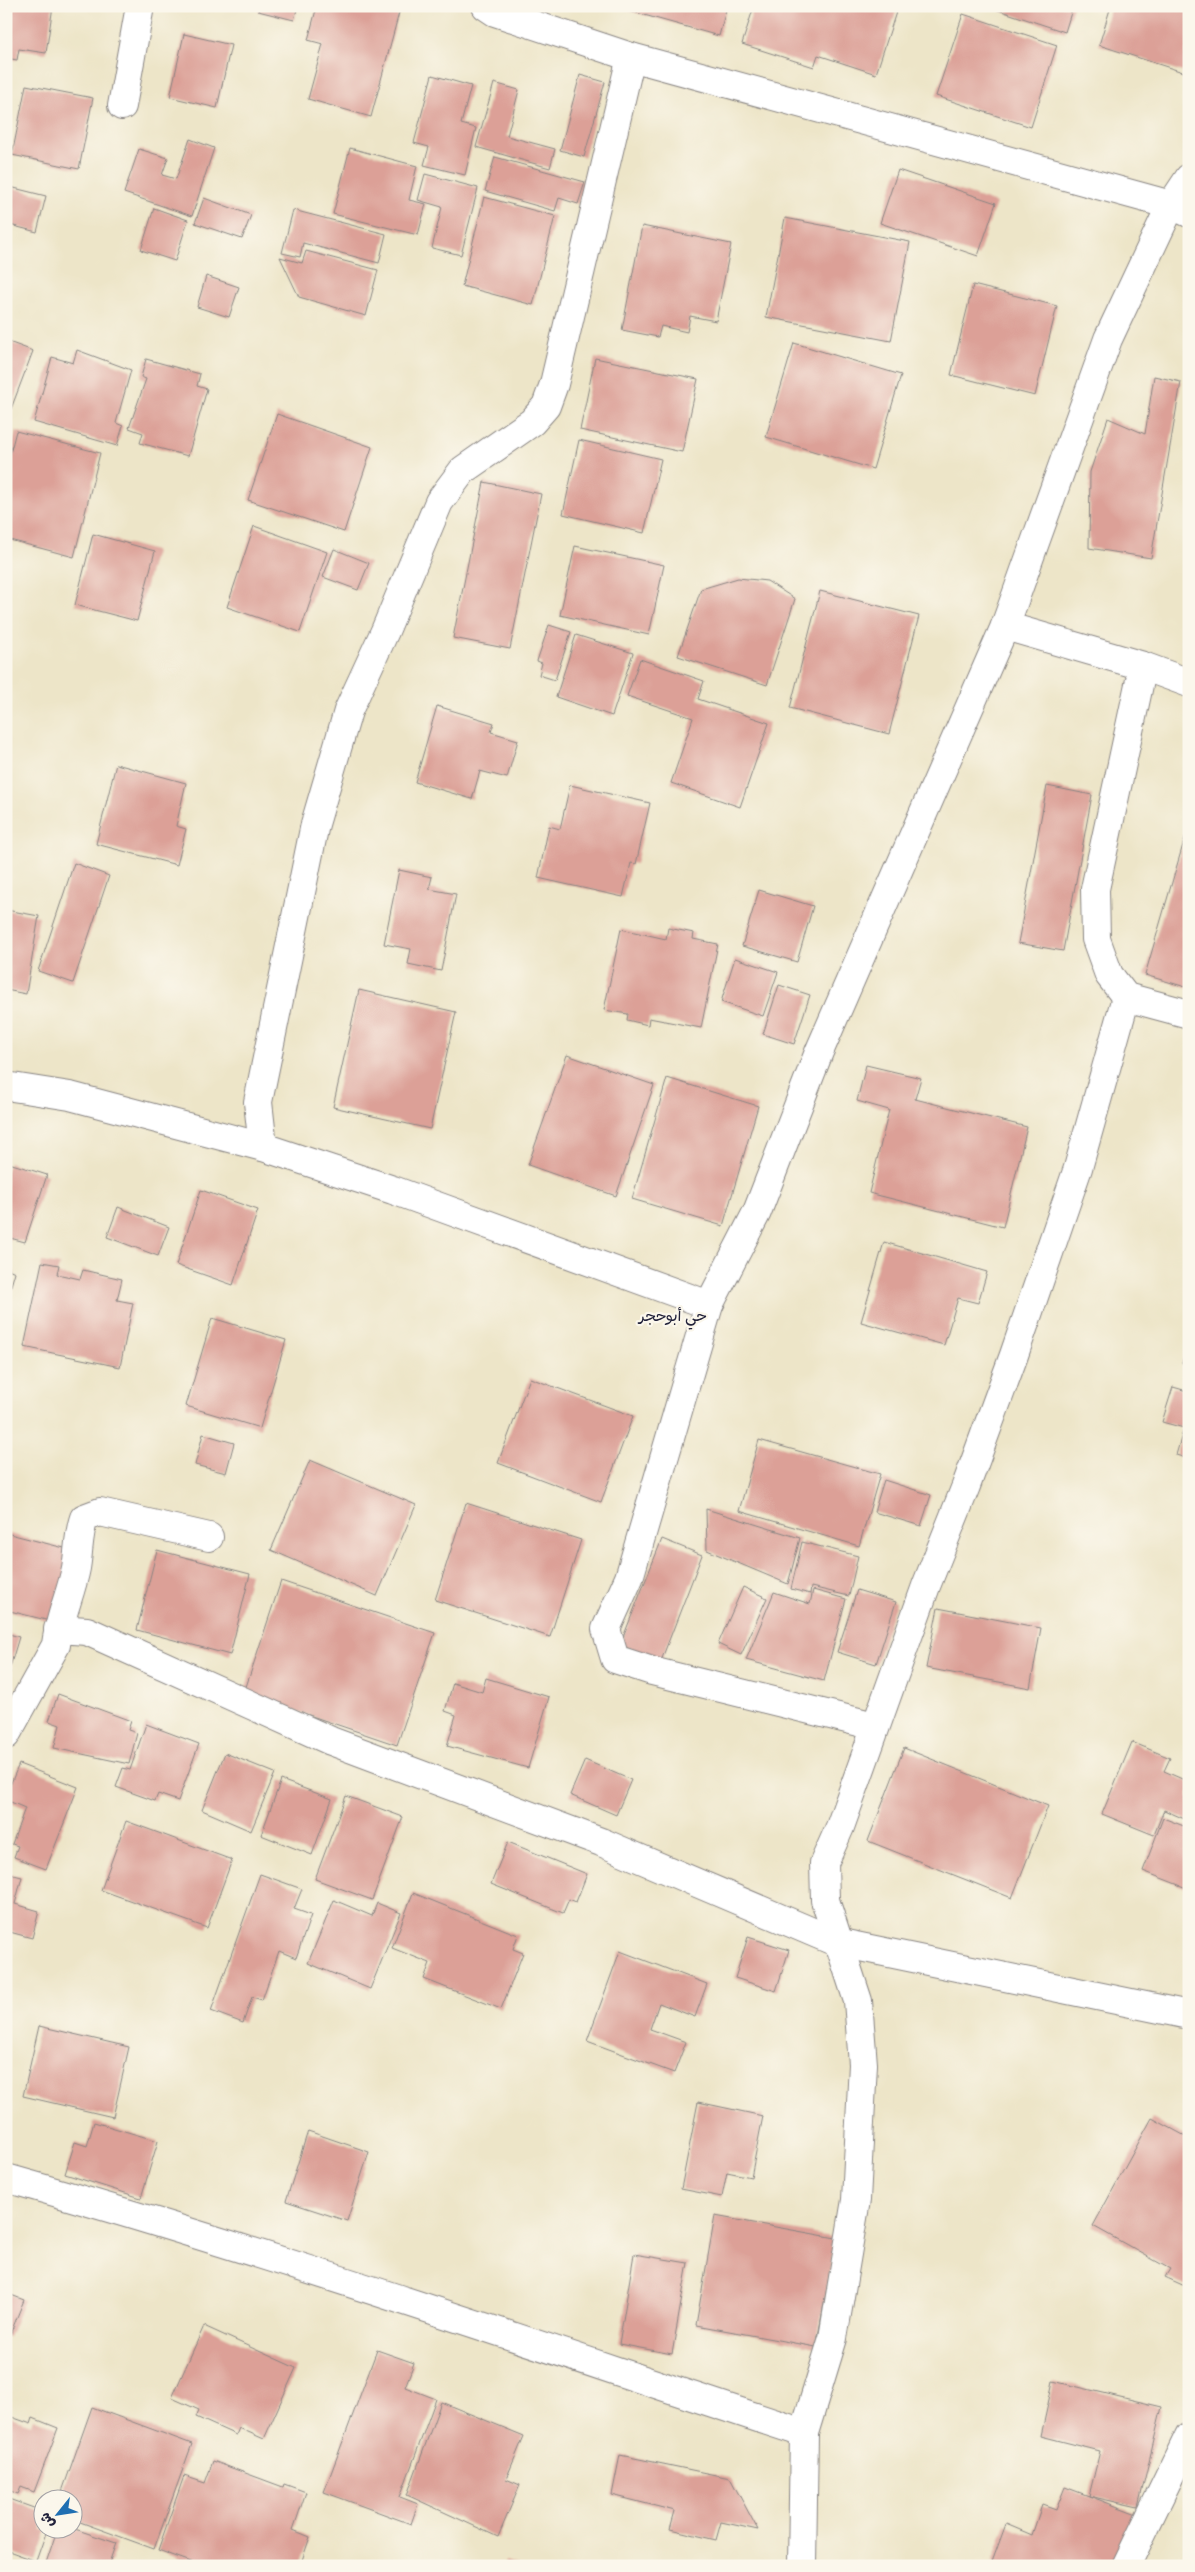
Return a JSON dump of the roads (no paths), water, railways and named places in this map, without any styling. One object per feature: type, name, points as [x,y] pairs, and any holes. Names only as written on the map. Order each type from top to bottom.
[{"type":"street","points":[[122,106],[140,6]]},
{"type":"street","points":[[486,6],[495,12],[631,58],[1180,209]]},
{"type":"street","points":[[263,1147],[258,1102],[315,824],[348,711],[396,606],[439,502],[463,470],[532,422],[546,406],[554,384],[631,58]]},
{"type":"street","points":[[875,1726],[652,1671],[615,1659],[606,1629],[629,1578],[708,1305],[757,1212],[819,1052],[1005,626],[1108,339],[1180,209],[1189,178]]},
{"type":"street","points":[[1005,626],[1143,666],[1189,683]]},
{"type":"street","points":[[1143,666],[1095,889],[1096,939],[1109,975],[1126,997],[1189,1014]]},
{"type":"street","points":[[802,2566],[804,2433],[833,2338],[856,2200],[863,2064],[858,2002],[836,1942],[825,1900],[824,1863],[840,1827],[875,1726],[1017,1346],[1078,1168],[1126,997]]},
{"type":"street","points":[[6,1086],[70,1096],[263,1147],[393,1190],[708,1305]]},
{"type":"street","points":[[6,1735],[56,1645],[58,1629],[76,1569],[79,1534],[84,1518],[100,1512],[209,1537]]},
{"type":"street","points":[[58,1629],[87,1631],[331,1741],[601,1842],[836,1942],[1189,2015]]},
{"type":"street","points":[[6,2178],[129,2213],[283,2262],[804,2433]]},
{"type":"street","points":[[1126,2566],[1189,2436]]},
{"type":"district","name":"حي أبوحجر","points":[[673,1315]]}]
